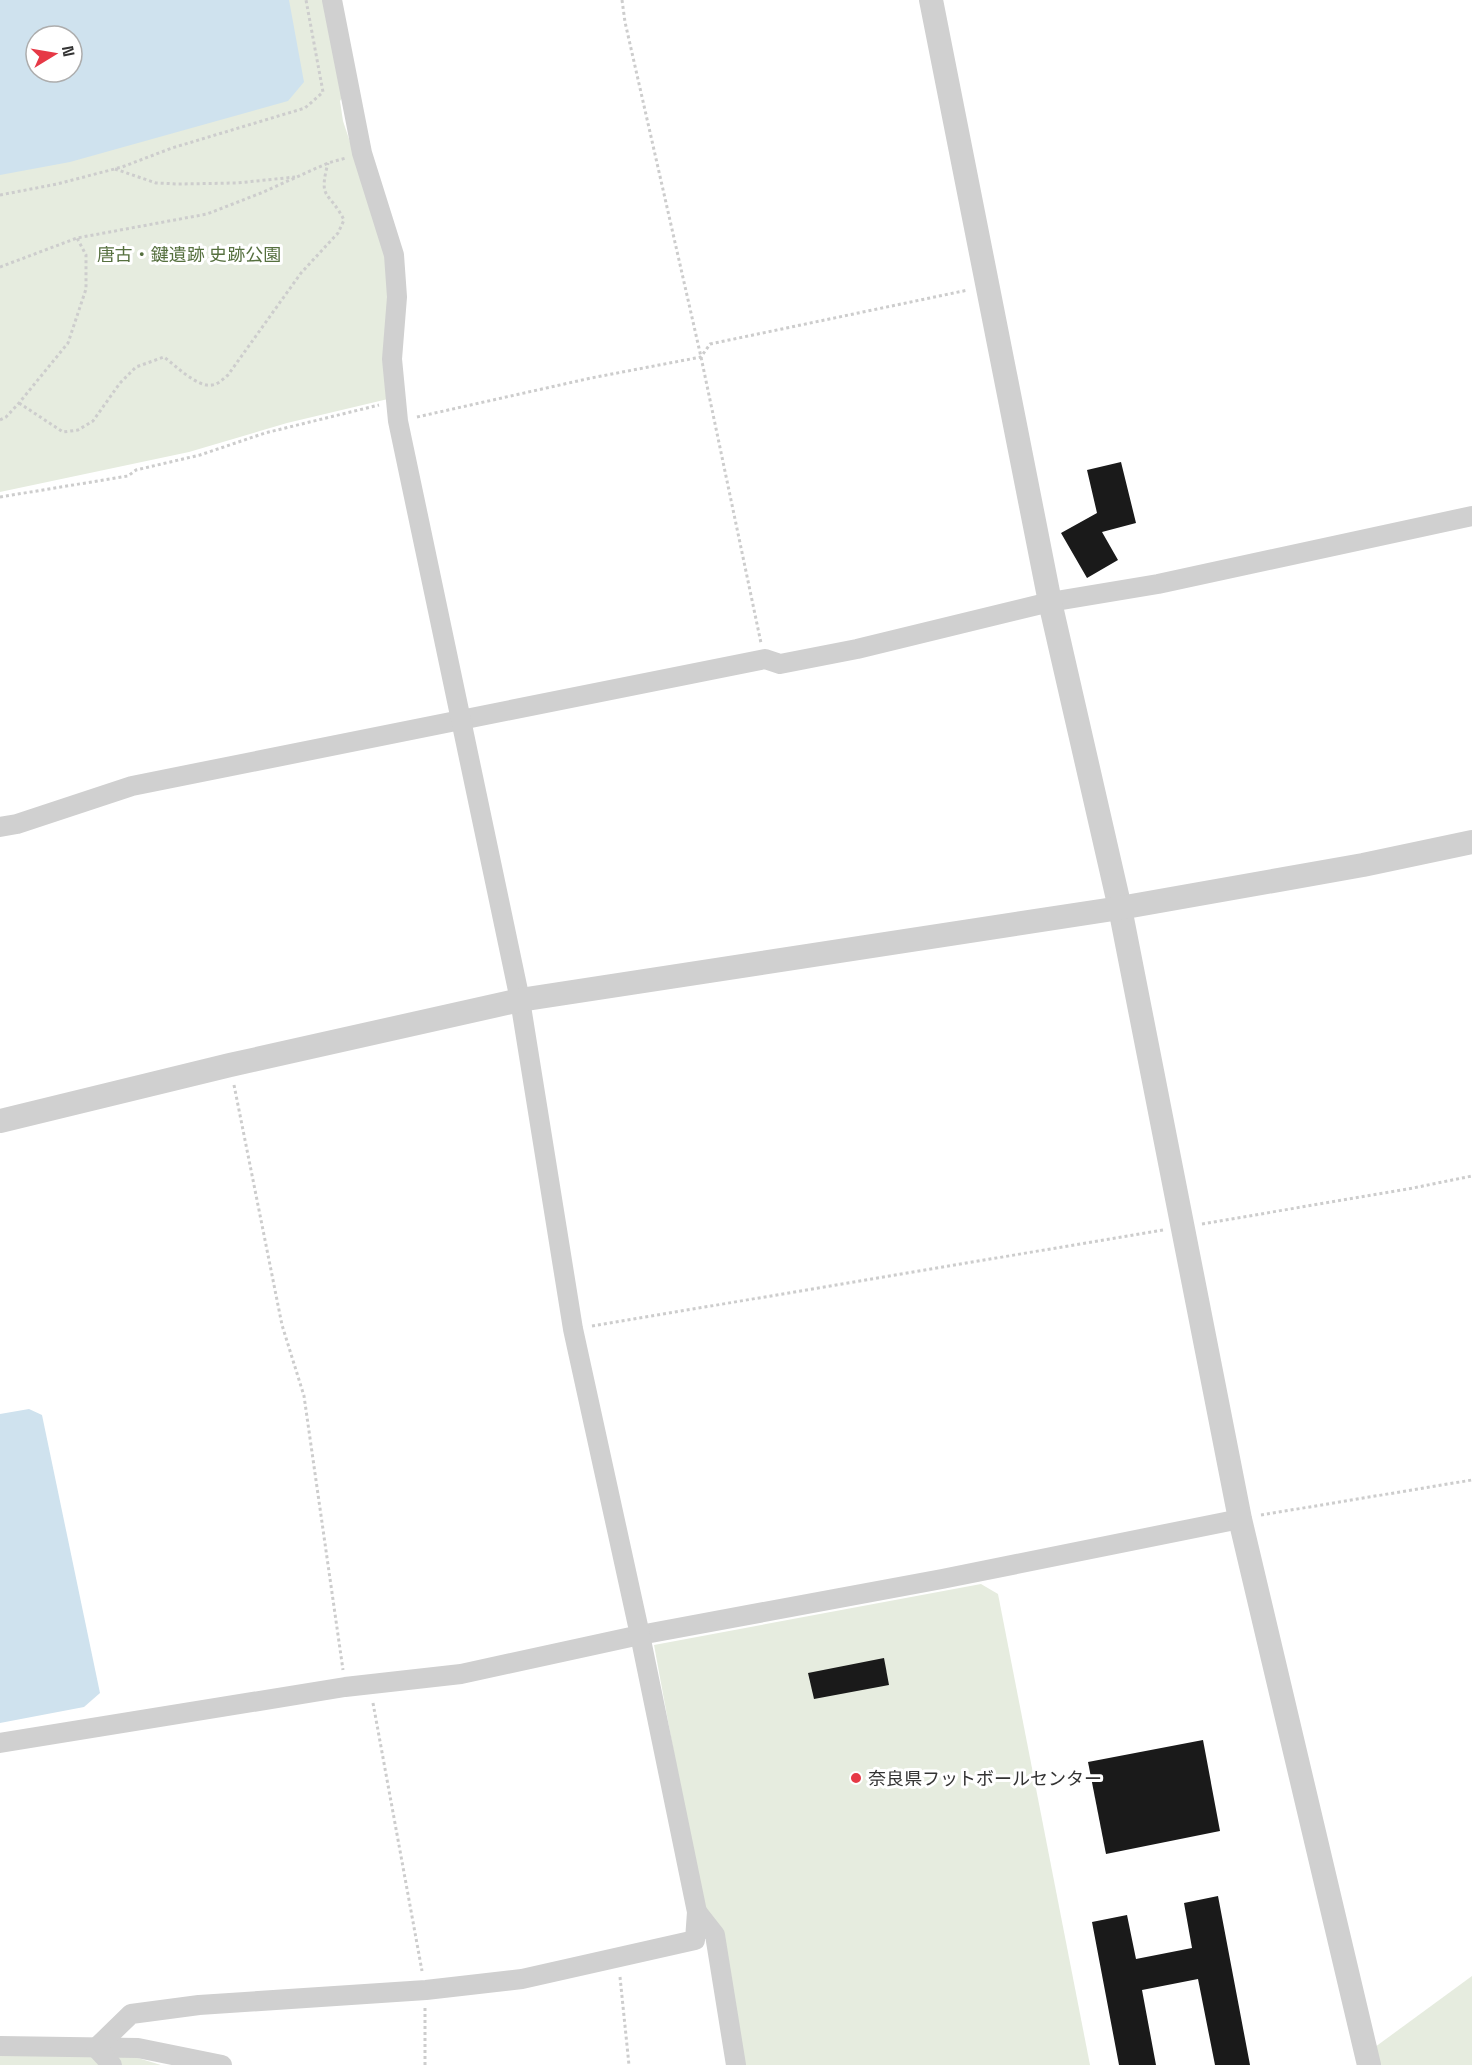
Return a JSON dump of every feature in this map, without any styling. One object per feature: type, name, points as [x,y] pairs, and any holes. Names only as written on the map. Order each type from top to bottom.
[{"type":"street","points":[[96,2048],[131,2014],[199,2005],[426,1990],[522,1979],[694,1940],[697,1912],[640,1635],[573,1329],[520,1000],[396,411],[392,359],[397,297],[394,255],[362,153],[332,0]]},
{"type":"street","points":[[931,0],[1050,602],[1120,908],[1240,1519],[1369,2065]]},
{"type":"street","points":[[0,827],[17,824],[132,786],[765,659],[780,664],[857,649],[1050,602],[1158,584],[1472,516]]},
{"type":"street","points":[[0,1121],[230,1065],[520,1000],[1120,908],[1364,865],[1472,842]]},
{"type":"street","points":[[0,1743],[345,1687],[461,1674],[640,1635],[942,1580],[1240,1519]]},
{"type":"street","points":[[697,1912],[715,1935],[736,2065]]},
{"type":"street","points":[[0,2046],[138,2048],[222,2065]]},
{"type":"street","points":[[96,2048],[112,2065]]},
{"type":"path","points":[[0,195],[57,184],[114,169],[171,148],[305,108],[322,92],[306,0]]},
{"type":"path","points":[[622,0],[627,34],[701,357],[765,659]]},
{"type":"path","points":[[0,267],[77,238],[207,214],[328,163],[362,153]]},
{"type":"path","points":[[19,403],[63,432],[78,430],[93,421],[120,383],[136,367],[164,357],[201,384],[211,386],[219,383],[228,375],[301,273],[338,233],[344,220],[339,210],[324,193],[322,184],[328,163]]},
{"type":"path","points":[[114,169],[156,183],[167,184],[237,183],[299,177]]},
{"type":"path","points":[[0,420],[19,403],[68,343],[86,289],[86,255],[77,238]]},
{"type":"path","points":[[0,497],[128,476],[136,470],[200,455],[265,432],[591,378],[701,357],[710,344],[989,286]]},
{"type":"path","points":[[230,1065],[282,1325],[304,1396],[345,1687]]},
{"type":"path","points":[[573,1329],[1413,1188],[1472,1176]]},
{"type":"path","points":[[1240,1519],[1472,1480]]},
{"type":"path","points":[[370,1684],[426,1990],[424,2065]]},
{"type":"path","points":[[618,1957],[629,2065]]},
{"type":"green space","name":"唐古・鍵遺跡 史跡公園","points":[[0,0],[324,0],[343,96],[340,101],[343,121],[388,256],[388,399],[287,423],[189,452],[0,492]]},
{"type":"green space","name":"奈良県フットボールセンター","points":[[981,1584],[998,1594],[1090,2065],[742,2065],[703,1911],[654,1645]]},
{"type":"green space","points":[[1472,1976],[1472,2065],[1374,2065],[1371,2050]]},
{"type":"green space","points":[[118,2052],[161,2065],[0,2065],[0,2054]]},
{"type":"water","points":[[0,0],[289,0],[304,82],[288,101],[70,162],[0,175]]},
{"type":"water","points":[[29,1409],[42,1415],[100,1693],[84,1707],[0,1723],[0,1414]]},
{"type":"building","points":[[1121,462],[1136,523],[1102,532],[1118,560],[1087,578],[1061,533],[1097,513],[1087,470]]},
{"type":"building","points":[[884,1658],[889,1685],[814,1699],[808,1673]]},
{"type":"building","points":[[1203,1740],[1220,1831],[1106,1854],[1088,1762]]},
{"type":"building","points":[[1218,1896],[1250,2065],[1215,2065],[1198,1979],[1142,1990],[1156,2065],[1119,2065],[1092,1922],[1127,1915],[1136,1959],[1192,1948],[1184,1903]]},
{"type":"place","name":"奈良県フットボールセンター","points":[[856,1778]]}]
